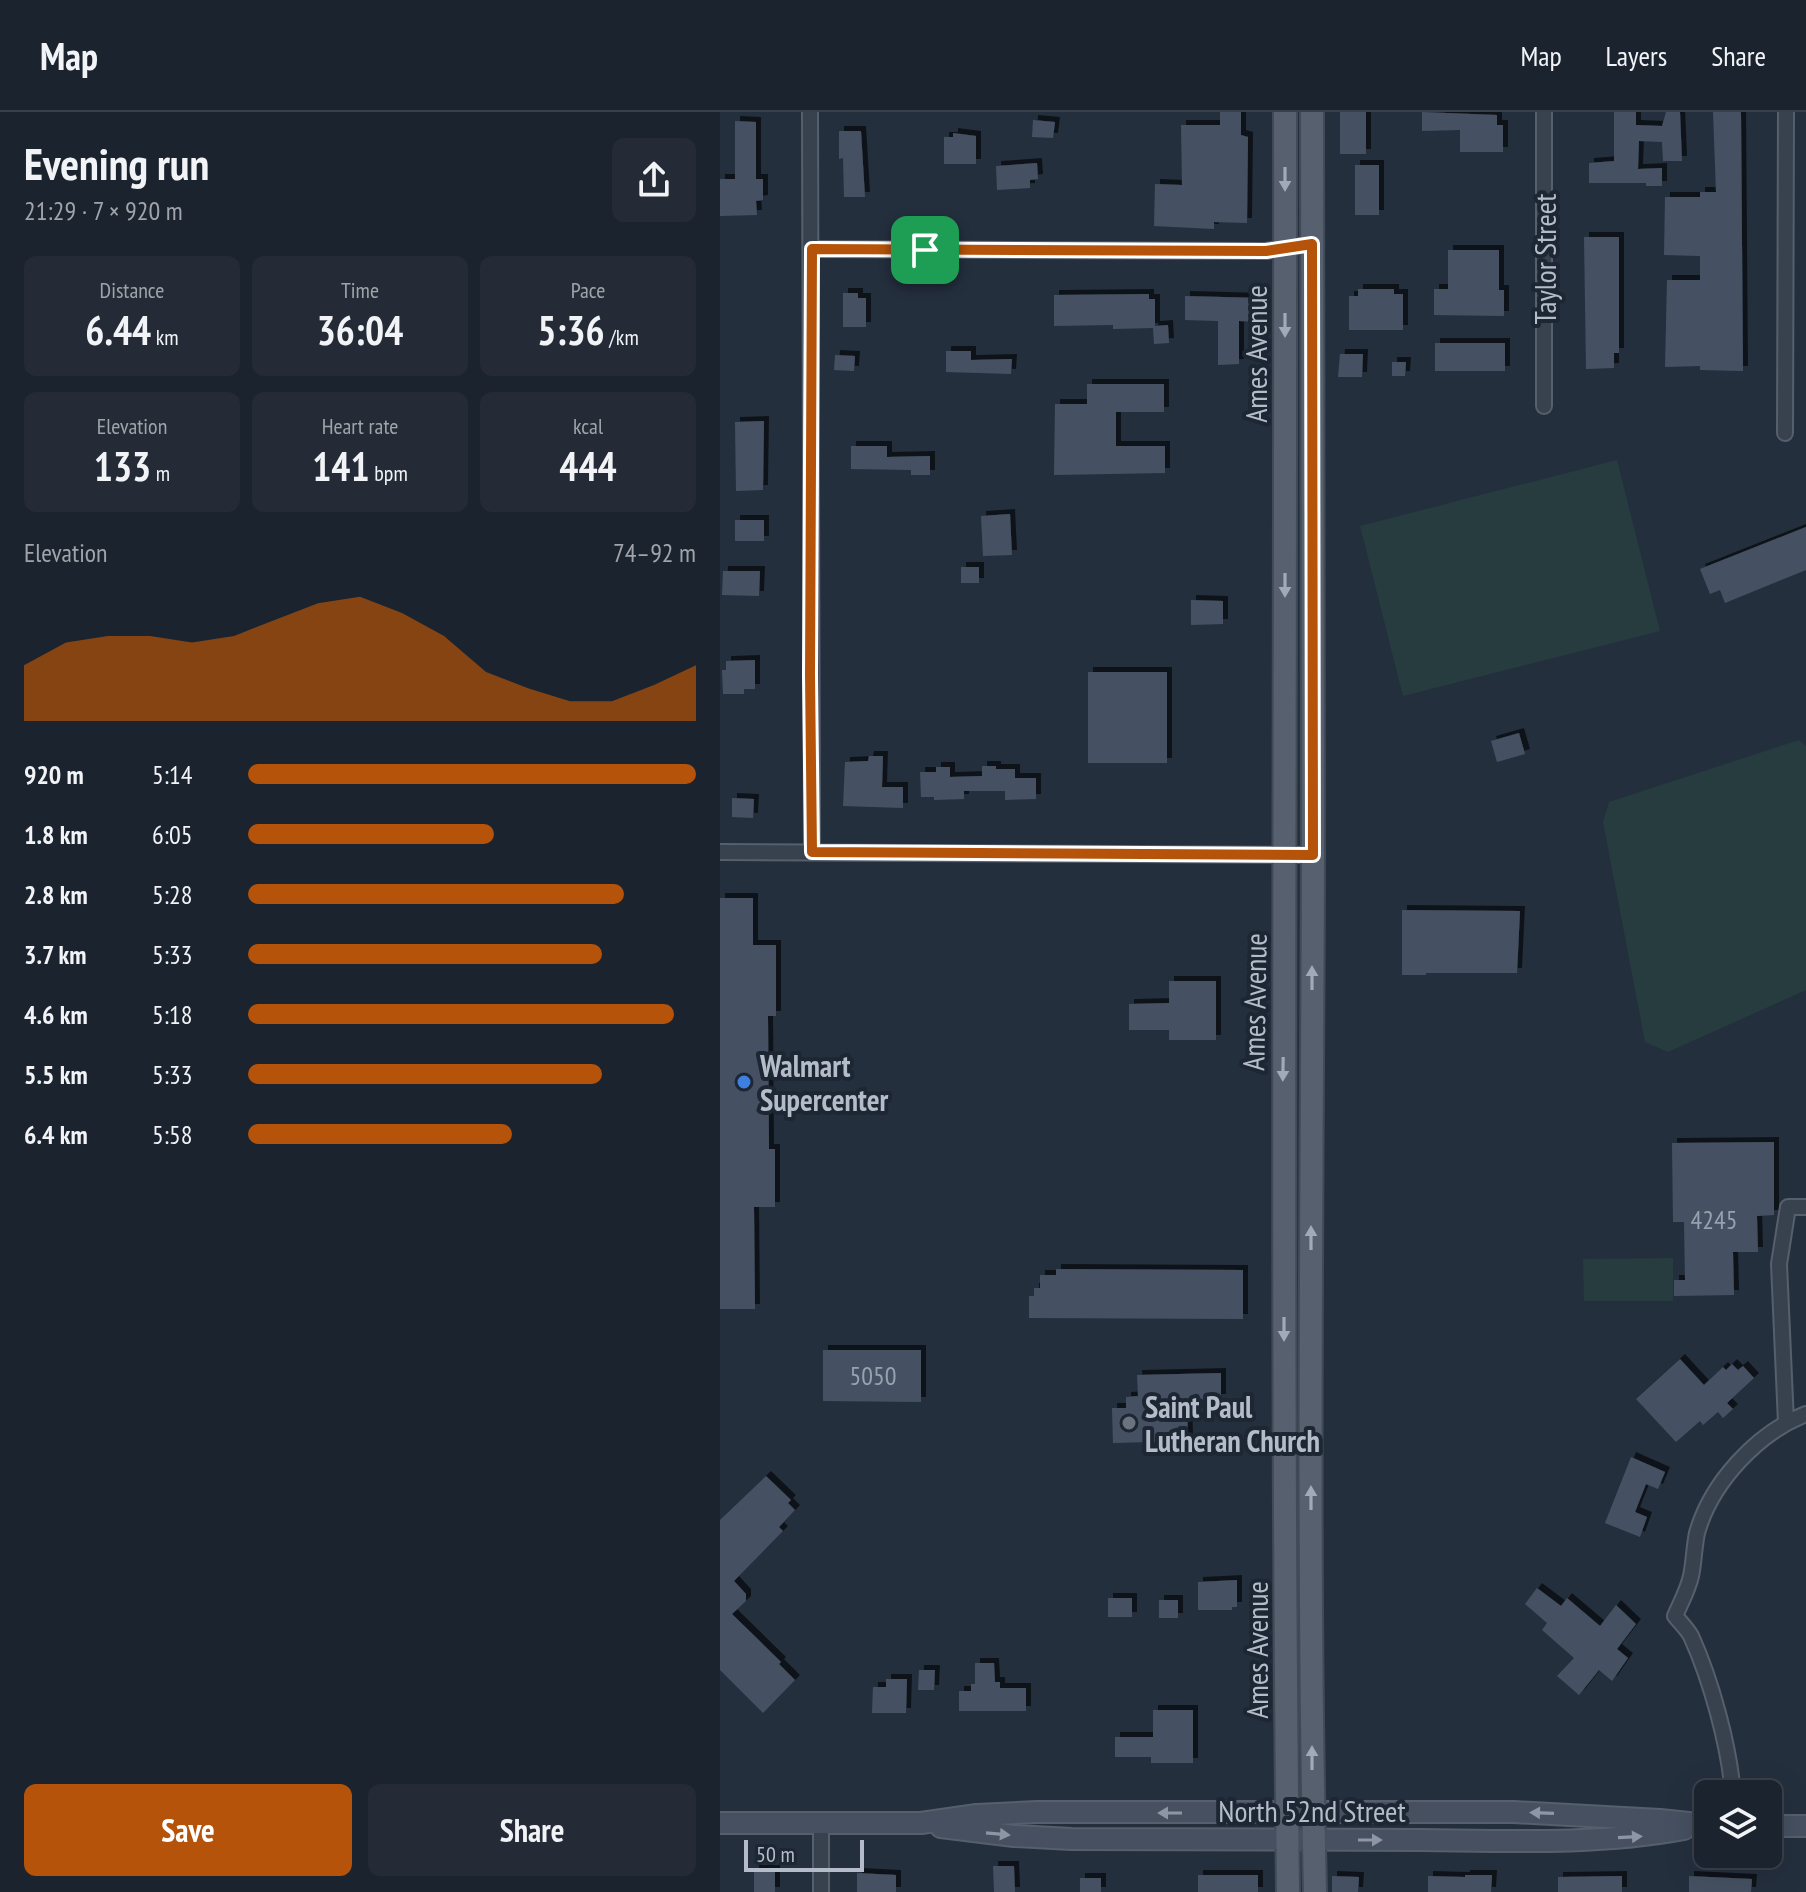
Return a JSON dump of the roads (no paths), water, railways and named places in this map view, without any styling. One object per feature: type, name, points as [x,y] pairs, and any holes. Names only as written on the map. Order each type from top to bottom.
[{"type":"main road","name":"Ames Avenue","points":[[1285,112],[1284,1342],[1288,1892]]},
{"type":"main road","name":"Ames Avenue","points":[[1312,112],[1311,1204],[1315,1892]]},
{"type":"main road","name":"North 52nd Street","points":[[720,1823],[921,1823],[977,1815],[1037,1812],[1514,1812],[1694,1824]]},
{"type":"main road","name":"North 52nd Street","points":[[921,1823],[969,1832],[1071,1839],[1599,1838],[1649,1836],[1694,1827]]},
{"type":"main road","points":[[1782,1826],[1806,1826]]},
{"type":"street","points":[[810,112],[812,852]]},
{"type":"street","name":"Taylor Street","points":[[1544,112],[1544,406]]},
{"type":"street","points":[[1785,433],[1786,112]]},
{"type":"street","points":[[812,249],[1266,251],[1312,244]]},
{"type":"street","points":[[720,852],[1313,855]]},
{"type":"street","points":[[1786,1423],[1779,1264],[1788,1207],[1806,1207]]},
{"type":"street","points":[[1732,1780],[1730,1761],[1690,1633],[1675,1616],[1690,1579],[1697,1533],[1714,1492],[1754,1447],[1786,1423],[1806,1414]]},
{"type":"street","points":[[821,1824],[821,1892]]},
{"type":"place","name":"Walmart Supercenter","points":[[744,1082]]},
{"type":"place","name":"Saint Paul Lutheran Church","points":[[1129,1423]]}]
